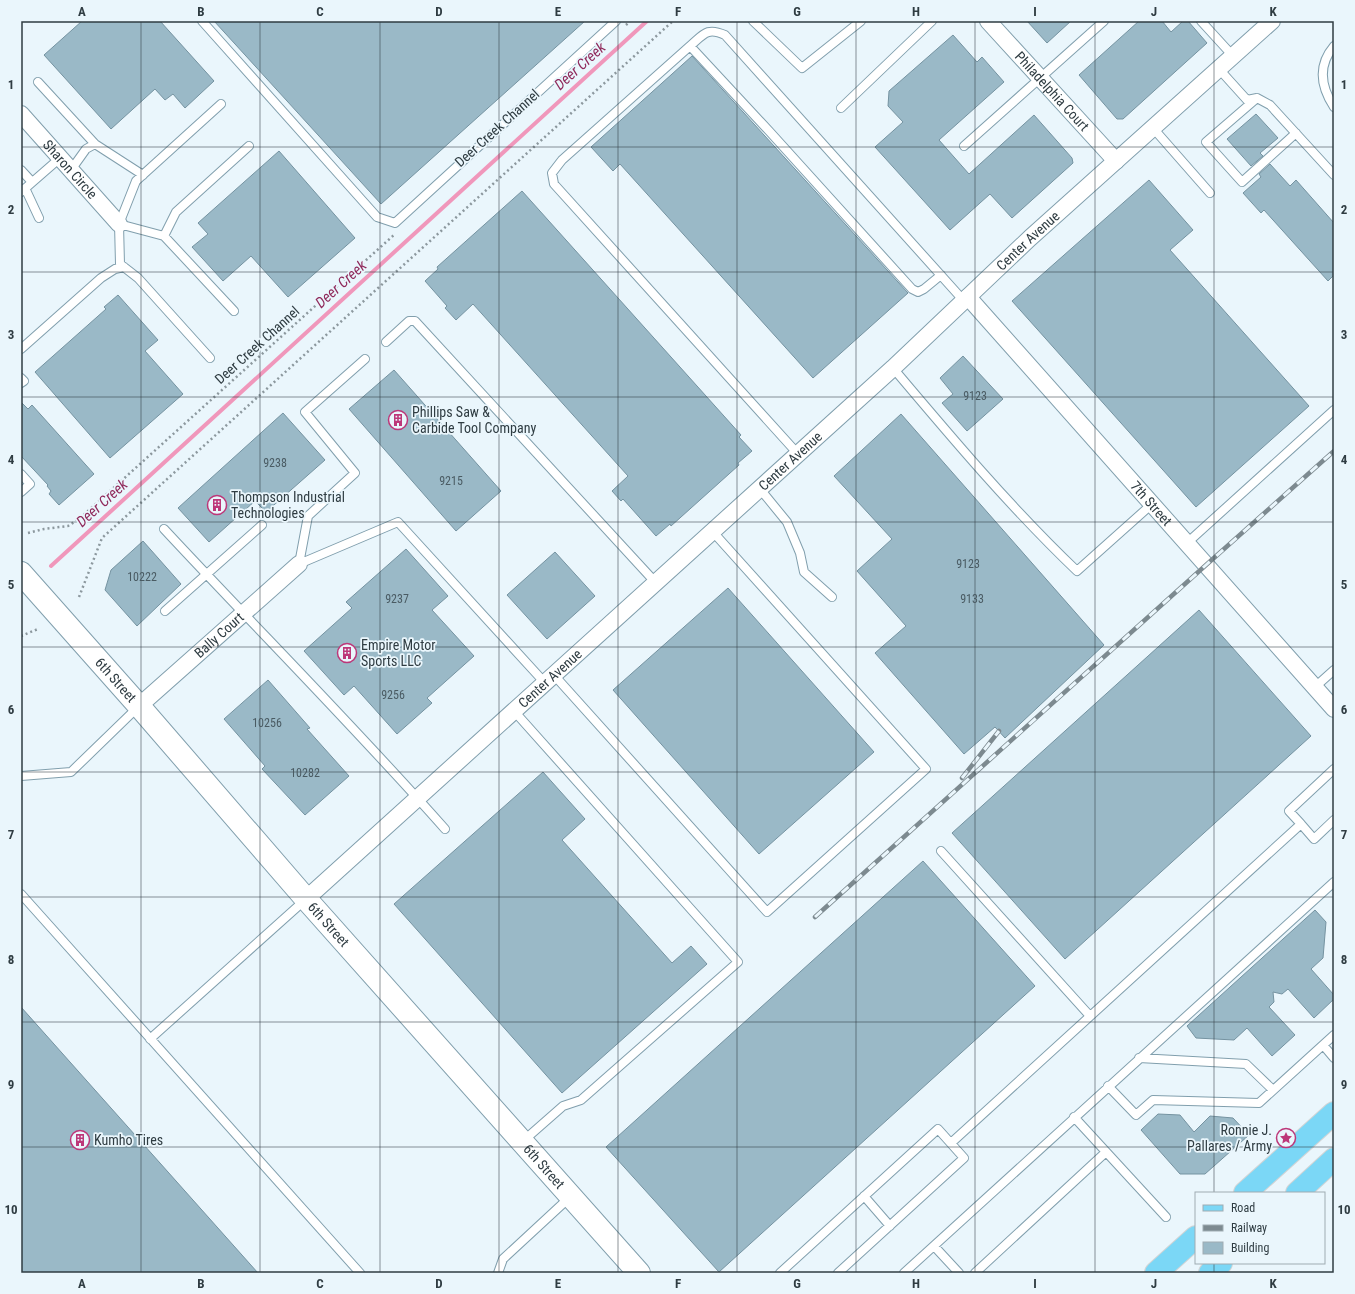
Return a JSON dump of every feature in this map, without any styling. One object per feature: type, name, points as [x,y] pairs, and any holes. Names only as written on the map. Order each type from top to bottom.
[{"type":"main road","name":"6th Street","points":[[21,573],[140,706],[306,899],[639,1273]]},
{"type":"main road","points":[[1246,1192],[1334,1113]]},
{"type":"main road","points":[[1298,1192],[1334,1159]]},
{"type":"main road","points":[[1156,1273],[1195,1238]]},
{"type":"main road","points":[[1210,1273],[1220,1264]]},
{"type":"street","name":"Philadelphia Court","points":[[988,21],[1116,161]]},
{"type":"street","name":"Center Avenue","points":[[306,899],[893,368],[1030,238],[1272,21]]},
{"type":"street","name":"Sharon Circle","points":[[21,114],[119,224]]},
{"type":"street","name":"7th Street","points":[[966,299],[1152,504],[1334,709]]},
{"type":"street","name":"Bally Court","points":[[140,706],[299,564]]},
{"type":"lane","points":[[202,21],[377,217],[395,223],[616,21]]},
{"type":"lane","points":[[753,21],[802,68],[861,21]]},
{"type":"lane","points":[[841,108],[932,21]]},
{"type":"lane","points":[[964,146],[1104,21]]},
{"type":"lane","points":[[1201,21],[1233,56]]},
{"type":"lane","points":[[798,454],[554,184],[552,173],[562,160],[704,33],[715,31],[725,35],[940,275],[966,299]]},
{"type":"lane","points":[[690,46],[912,289],[918,292],[924,290],[940,275]]},
{"type":"lane","points":[[1334,46],[1328,53],[1324,65],[1323,80],[1327,96],[1334,107]]},
{"type":"lane","points":[[1219,69],[1247,100],[1257,98],[1270,105],[1334,175]]},
{"type":"lane","points":[[38,82],[95,144],[143,175]]},
{"type":"lane","points":[[1257,98],[1206,142],[1242,182],[1296,133]]},
{"type":"lane","points":[[210,358],[138,278],[120,264],[119,224],[136,181],[221,104]]},
{"type":"lane","points":[[1153,128],[1210,193]]},
{"type":"lane","points":[[71,170],[86,149],[95,144]]},
{"type":"lane","points":[[164,236],[176,212],[249,146]]},
{"type":"lane","points":[[40,218],[23,190],[60,158]]},
{"type":"lane","points":[[21,170],[32,182]]},
{"type":"lane","points":[[119,224],[164,236],[234,311]]},
{"type":"lane","points":[[21,349],[101,278],[115,269],[124,267]]},
{"type":"lane","points":[[386,342],[409,321],[415,321],[656,583]]},
{"type":"lane","points":[[299,564],[308,516],[355,473],[306,412],[365,359]]},
{"type":"lane","points":[[893,368],[946,431],[1044,540],[1077,571],[1152,504]]},
{"type":"lane","points":[[21,378],[24,381],[21,383]]},
{"type":"lane","points":[[1187,544],[1334,410]]},
{"type":"lane","points":[[21,474],[30,484],[21,492]]},
{"type":"lane","points":[[760,489],[787,522],[800,553],[804,572],[832,597]]},
{"type":"lane","points":[[299,564],[398,522],[550,679],[768,912],[926,769],[713,532]]},
{"type":"lane","points":[[165,611],[262,525]]},
{"type":"lane","points":[[164,529],[243,614],[332,704],[445,829]]},
{"type":"lane","points":[[1314,687],[1334,670]]},
{"type":"lane","points":[[21,776],[72,772],[140,706]]},
{"type":"lane","points":[[514,711],[738,962],[581,1100],[563,1106],[522,1142]]},
{"type":"lane","points":[[1334,769],[1289,811],[1314,839],[1334,820]]},
{"type":"lane","points":[[951,1143],[1301,824]]},
{"type":"lane","points":[[940,851],[1090,1016]]},
{"type":"lane","points":[[904,1273],[1334,882]]},
{"type":"lane","points":[[21,894],[360,1273]]},
{"type":"lane","points":[[150,1039],[306,899]]},
{"type":"lane","points":[[1108,1086],[1136,1115],[1153,1100],[1259,1103],[1334,1035]]},
{"type":"lane","points":[[1323,1045],[1334,1058]]},
{"type":"lane","points":[[1139,1058],[1246,1064],[1273,1090]]},
{"type":"lane","points":[[1074,1117],[1166,1217]]},
{"type":"lane","points":[[780,1273],[938,1129],[964,1158],[838,1273]]},
{"type":"lane","points":[[975,1273],[1106,1152]]},
{"type":"lane","points":[[498,1273],[503,1259],[571,1196]]},
{"type":"lane","points":[[864,1196],[890,1226]]},
{"type":"lane","points":[[934,1246],[959,1273]]},
{"type":"path","points":[[624,26],[630,21]]},
{"type":"path","points":[[79,597],[102,538],[673,21]]},
{"type":"path","name":"Deer Creek Channel","points":[[28,534],[44,529],[68,526],[79,520],[397,232]]},
{"type":"path","points":[[21,636],[38,630]]},
{"type":"building","points":[[82,21],[160,21],[214,81],[185,108],[173,94],[165,100],[155,89],[111,129],[44,55]]},
{"type":"building","points":[[214,21],[585,21],[381,204]]},
{"type":"building","points":[[1027,21],[1071,21],[1047,43]]},
{"type":"building","points":[[1139,21],[1162,21],[1171,32],[1183,21],[1188,21],[1207,43],[1123,119],[1117,119],[1079,75]]},
{"type":"building","points":[[953,35],[977,62],[982,57],[1004,82],[939,140],[969,174],[1034,115],[1072,158],[1073,163],[1012,218],[990,194],[950,230],[875,147],[903,122],[888,106],[889,91]]},
{"type":"building","points":[[692,56],[908,293],[813,378],[620,164],[613,171],[591,147]]},
{"type":"building","points":[[1256,114],[1278,138],[1260,153],[1263,156],[1251,166],[1227,139]]},
{"type":"building","points":[[279,151],[355,238],[288,297],[251,256],[223,281],[192,247],[208,234],[198,223]]},
{"type":"building","points":[[1270,164],[1290,186],[1296,180],[1334,223],[1334,275],[1328,281],[1264,210],[1261,213],[1243,193],[1261,177],[1259,174]]},
{"type":"building","points":[[1149,180],[1193,230],[1170,250],[1309,406],[1196,507],[1012,301]]},
{"type":"building","points":[[522,191],[741,435],[739,437],[752,451],[738,463],[739,465],[671,526],[670,524],[656,536],[623,499],[621,501],[612,491],[628,476],[473,304],[456,320],[445,308],[447,306],[425,281],[438,269],[437,267]]},
{"type":"building","points":[[118,295],[158,340],[145,351],[183,394],[110,458],[35,372],[106,309],[104,307]]},
{"type":"building","points":[[963,356],[1003,399],[967,431],[942,403],[953,394],[940,378]]},
{"type":"building","points":[[394,370],[501,491],[456,531],[349,409]]},
{"type":"building","points":[[21,402],[28,409],[32,405],[94,474],[59,505],[49,494],[51,491],[47,486],[48,485],[21,456]]},
{"type":"building","points":[[283,413],[325,460],[266,512],[255,501],[209,542],[178,508]]},
{"type":"building","points":[[901,414],[1104,645],[1005,738],[995,727],[964,754],[875,653],[906,626],[857,571],[892,539],[834,476]]},
{"type":"building","points":[[143,541],[181,584],[137,626],[105,590],[111,570]]},
{"type":"building","points":[[406,549],[448,596],[432,610],[474,656],[427,698],[432,703],[397,734],[354,686],[344,695],[304,651],[352,608],[346,602]]},
{"type":"building","points":[[555,552],[595,596],[547,639],[507,595]]},
{"type":"building","points":[[728,588],[874,752],[759,854],[613,690]]},
{"type":"building","points":[[1199,610],[1311,736],[1065,959],[952,833]]},
{"type":"building","points":[[268,680],[310,728],[307,729],[349,776],[305,815],[262,769],[265,766],[224,719]]},
{"type":"building","points":[[543,772],[585,819],[562,840],[672,963],[691,946],[707,964],[562,1093],[394,904]]},
{"type":"building","points":[[923,861],[1035,986],[719,1272],[606,1147]]},
{"type":"building","points":[[1315,910],[1326,922],[1323,958],[1311,969],[1334,995],[1334,999],[1314,1018],[1288,989],[1282,994],[1273,992],[1274,1002],[1269,1007],[1295,1035],[1272,1056],[1247,1028],[1234,1040],[1196,1038],[1187,1026]]},
{"type":"building","name":"Kumho Tires","points":[[21,1007],[258,1273],[21,1273]]},
{"type":"building","points":[[1158,1114],[1180,1115],[1194,1132],[1210,1116],[1233,1118],[1249,1135],[1205,1174],[1180,1174],[1141,1130]]},
{"type":"waterway","name":"Deer Creek","points":[[51,566],[647,21]]},
{"type":"railway","points":[[815,917],[1334,451]]},
{"type":"railway","points":[[962,778],[999,731]]},
{"type":"place","name":"Phillips Saw & Carbide Tool Company","points":[[398,420]]},
{"type":"place","name":"Thompson Industrial Technologies","points":[[217,505]]},
{"type":"place","name":"Empire Motor Sports LLC","points":[[347,653]]},
{"type":"place","name":"Ronnie J. Pallares / Army","points":[[1286,1138]]},
{"type":"place","name":"Kumho Tires","points":[[80,1140]]}]
